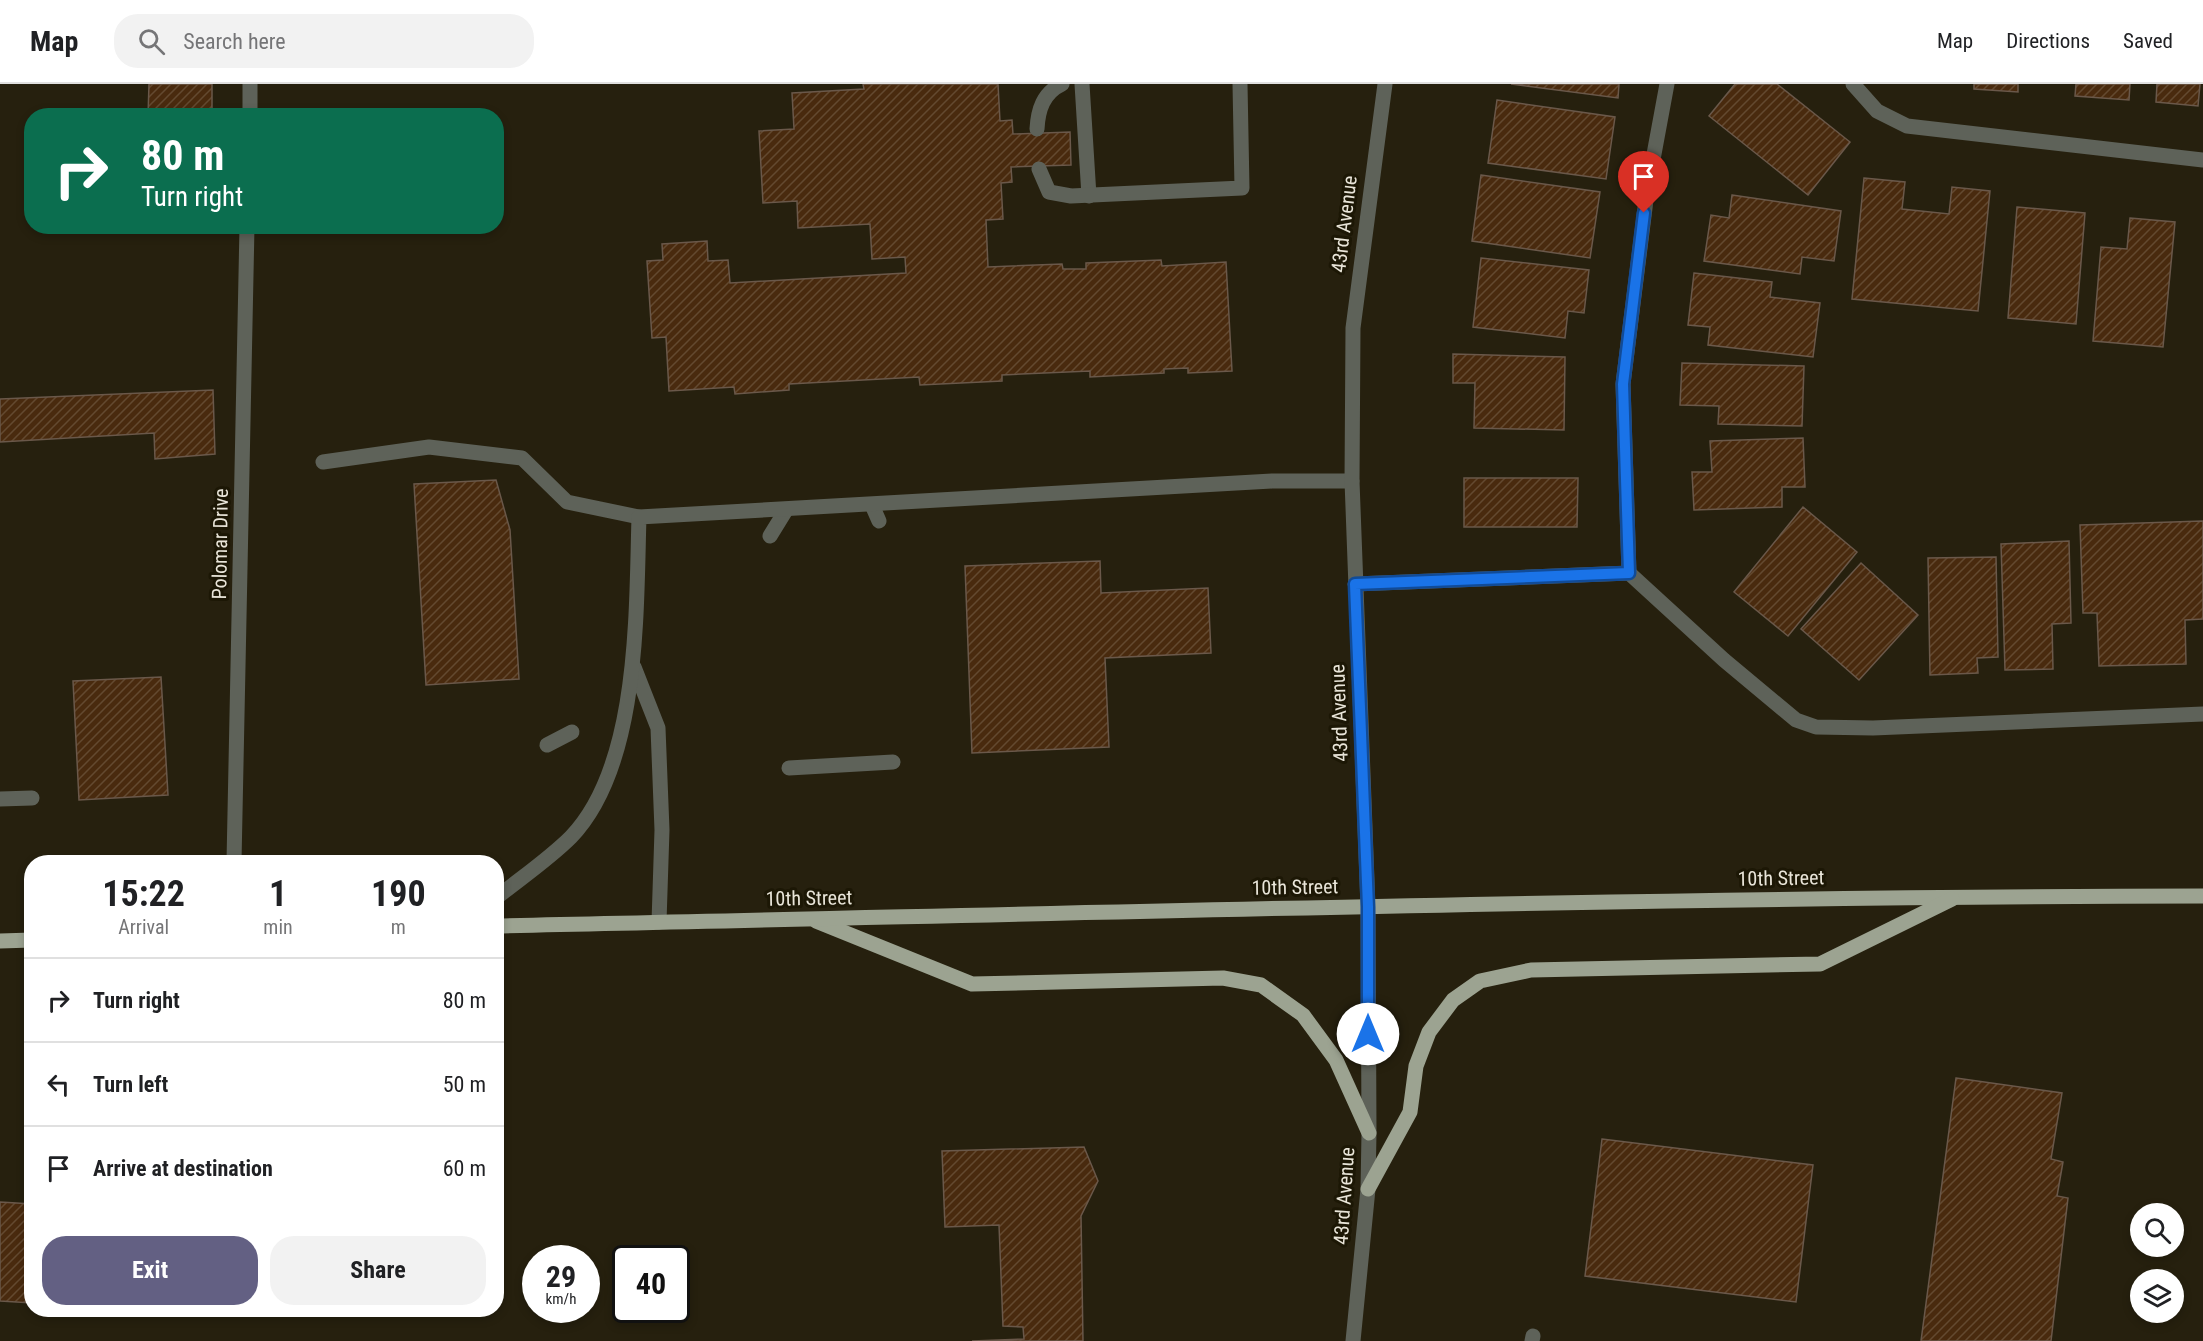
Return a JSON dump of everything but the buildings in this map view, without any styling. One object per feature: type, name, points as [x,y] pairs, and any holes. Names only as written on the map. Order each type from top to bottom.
[{"type":"main road","name":"10th Street","points":[[504,926],[1368,907],[1957,897],[2203,896]]},
{"type":"main road","points":[[1368,1189],[1410,1112],[1416,1066],[1429,1032],[1453,1000],[1480,981],[1531,970],[1820,964],[1957,897]]},
{"type":"main road","points":[[810,919],[972,984],[1224,978],[1261,986],[1303,1015],[1309,1023],[1335,1060],[1369,1133]]},
{"type":"main road","points":[[0,941],[24,940]]},
{"type":"street","points":[[250,84],[250,108]]},
{"type":"street","points":[[1037,129],[1038,113],[1046,96],[1062,84]]},
{"type":"street","points":[[1082,84],[1089,196]]},
{"type":"street","points":[[1039,169],[1049,192],[1089,196],[1242,188],[1240,84]]},
{"type":"street","name":"43rd Avenue","points":[[1353,1341],[1368,1189],[1369,1133],[1368,907],[1352,481],[1353,328],[1385,84]]},
{"type":"street","points":[[1629,573],[1623,384],[1647,192],[1667,84]]},
{"type":"street","points":[[1853,84],[1877,111],[1907,126],[2203,160]]},
{"type":"street","name":"Polomar Drive","points":[[234,855],[247,234]]},
{"type":"street","points":[[322,462],[429,447],[522,458],[567,502],[639,517],[1272,482],[1352,481]]},
{"type":"street","points":[[872,505],[879,521]]},
{"type":"street","points":[[770,536],[786,510]]},
{"type":"street","points":[[504,890],[571,836],[601,792],[614,760],[634,667],[639,517]]},
{"type":"street","points":[[1355,584],[1629,573],[1724,660],[1796,720],[1816,727],[1873,728],[2203,714]]},
{"type":"street","points":[[634,667],[658,728],[662,830],[660,922]]},
{"type":"street","points":[[547,745],[572,732]]},
{"type":"street","points":[[789,768],[893,762]]},
{"type":"street","points":[[0,799],[32,798]]},
{"type":"route","points":[[1368,1034],[1368,907],[1355,584],[1629,573],[1623,384],[1644,213]]}]
